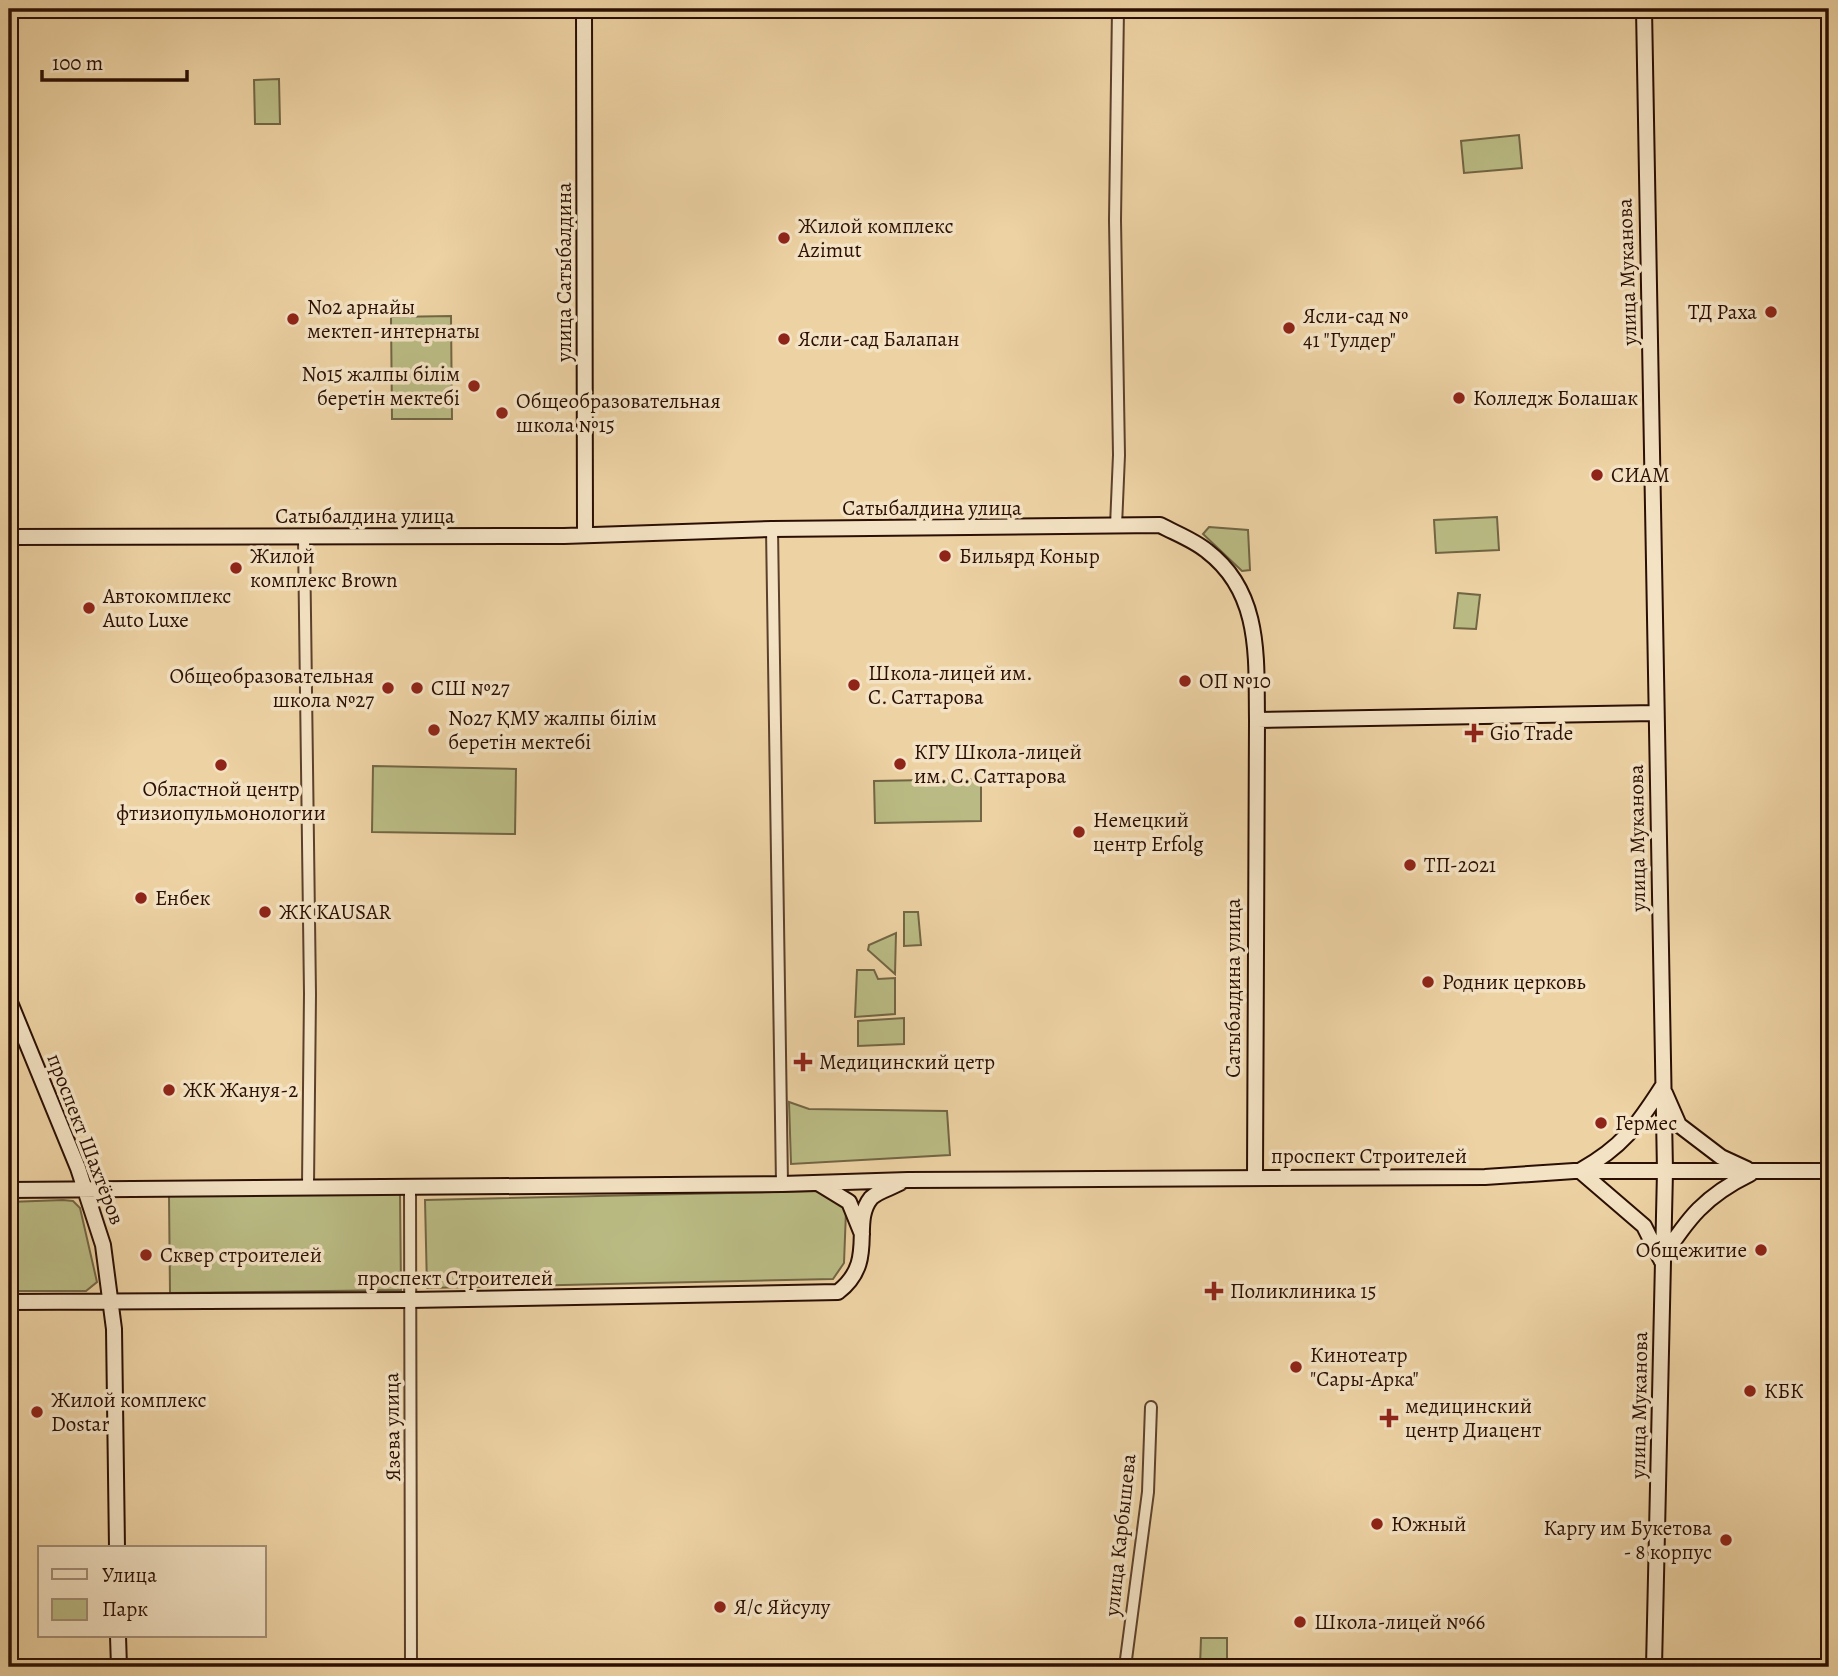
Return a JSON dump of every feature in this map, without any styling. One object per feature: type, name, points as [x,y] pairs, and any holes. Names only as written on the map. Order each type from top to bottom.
[{"type":"main road","name":"улица Сатыбалдина","points":[[584,9],[585,535]]},
{"type":"main road","name":"улица Муканова","points":[[1644,9],[1647,271],[1654,427],[1655,713],[1665,1171],[1654,1667]]},
{"type":"main road","name":"Сатыбалдина улица","points":[[9,537],[304,538],[1160,525],[1207,550],[1236,579],[1252,614],[1256,646],[1257,720],[1255,1177]]},
{"type":"main road","points":[[1257,720],[1655,713]]},
{"type":"main road","name":"проспект Шахтёров","points":[[9,1000],[49,1094],[103,1245],[112,1301],[117,1546]]},
{"type":"main road","points":[[1661,1260],[1644,1226],[1580,1171],[1610,1153],[1636,1128],[1662,1087]]},
{"type":"main road","points":[[1662,1087],[1679,1125],[1721,1157],[1755,1172]]},
{"type":"main road","name":"проспект Строителей","points":[[9,1190],[1485,1177],[1580,1171],[1829,1171]]},
{"type":"main road","points":[[1661,1260],[1683,1226],[1719,1189],[1755,1172]]},
{"type":"main road","name":"проспект Строителей","points":[[9,1303],[410,1300],[838,1292],[850,1283],[862,1257],[866,1207],[873,1196],[908,1180]]},
{"type":"main road","points":[[817,1182],[849,1202],[863,1238]]},
{"type":"main road","points":[[118,1638],[119,1667]]},
{"type":"street","points":[[1116,526],[1119,455],[1115,220],[1118,9]]},
{"type":"street","points":[[772,529],[782,1184]]},
{"type":"street","points":[[304,538],[310,994],[307,1186]]},
{"type":"street","name":"Язева улица","points":[[410,1185],[411,1667]]},
{"type":"street","name":"улица Карбышева","points":[[1125,1667],[1148,1492],[1151,1407]]},
{"type":"green space","points":[[279,79],[280,124],[255,124],[254,80]]},
{"type":"green space","points":[[1519,135],[1522,168],[1464,173],[1461,141]]},
{"type":"green space","points":[[451,316],[452,419],[392,419],[391,317]]},
{"type":"green space","points":[[1497,517],[1499,550],[1436,553],[1434,520]]},
{"type":"green space","points":[[1209,527],[1248,530],[1250,570],[1242,571],[1203,534]]},
{"type":"green space","points":[[1458,593],[1480,595],[1476,629],[1454,628]]},
{"type":"green space","points":[[373,766],[516,769],[515,834],[372,832]]},
{"type":"green space","points":[[981,779],[981,821],[875,823],[874,781]]},
{"type":"green space","points":[[904,912],[918,912],[921,945],[904,946]]},
{"type":"green space","points":[[896,933],[895,974],[868,950],[869,945]]},
{"type":"green space","points":[[857,970],[874,970],[878,979],[895,978],[895,1014],[855,1017]]},
{"type":"green space","points":[[904,1018],[904,1044],[858,1046],[858,1021]]},
{"type":"green space","points":[[789,1102],[809,1109],[947,1111],[950,1155],[791,1164]]},
{"type":"green space","points":[[817,1191],[835,1197],[846,1211],[844,1263],[833,1279],[427,1288],[425,1200]]},
{"type":"green space","points":[[400,1193],[401,1290],[170,1293],[169,1196]]},
{"type":"green space","points":[[73,1201],[80,1208],[97,1282],[86,1291],[9,1291],[9,1202]]},
{"type":"green space","points":[[1201,1638],[1227,1638],[1227,1667],[1200,1667]]},
{"type":"place","name":"Жилой комплекс Azimut","points":[[784,238]]},
{"type":"place","name":"ТД Раха","points":[[1771,312]]},
{"type":"place","name":"No2 арнайы мектеп-интернаты","points":[[293,319]]},
{"type":"place","name":"Ясли-сад № 41 \"Гулдер\"","points":[[1289,328]]},
{"type":"place","name":"Ясли-сад Балапан","points":[[784,339]]},
{"type":"place","name":"No15 жалпы білім беретін мектебі","points":[[474,386]]},
{"type":"place","name":"Колледж Болашак","points":[[1459,398]]},
{"type":"place","name":"Общеобразовательная школа №15","points":[[502,413]]},
{"type":"place","name":"СИАМ","points":[[1597,475]]},
{"type":"place","name":"Бильярд Коныр","points":[[945,556]]},
{"type":"place","name":"Жилой комплекс Brown","points":[[236,568]]},
{"type":"place","name":"Автокомплекс Auto Luxe","points":[[89,608]]},
{"type":"place","name":"ОП №10","points":[[1185,681]]},
{"type":"place","name":"Школа-лицей им. С. Саттарова","points":[[854,685]]},
{"type":"place","name":"Общеобразовательная школа №27","points":[[388,688]]},
{"type":"place","name":"СШ №27","points":[[417,688]]},
{"type":"place","name":"No27 ҚМУ жалпы білім беретін мектебі","points":[[434,730]]},
{"type":"place","name":"Gio Trade","points":[[1474,733]]},
{"type":"place","name":"КГУ Школа-лицей им. С. Саттарова","points":[[900,764]]},
{"type":"place","name":"Областной центр фтизиопульмонологии","points":[[221,765]]},
{"type":"place","name":"Немецкий центр Erfolg","points":[[1079,832]]},
{"type":"place","name":"ТП-2021","points":[[1410,865]]},
{"type":"place","name":"Енбек","points":[[141,898]]},
{"type":"place","name":"ЖК KAUSAR","points":[[265,912]]},
{"type":"place","name":"Родник церковь","points":[[1428,982]]},
{"type":"place","name":"Медицинский цетр","points":[[803,1062]]},
{"type":"place","name":"ЖК Жануя-2","points":[[169,1090]]},
{"type":"place","name":"Гермес","points":[[1601,1123]]},
{"type":"place","name":"Общежитие","points":[[1761,1250]]},
{"type":"place","name":"Сквер строителей","points":[[146,1255]]},
{"type":"place","name":"Поликлиника 15","points":[[1214,1291]]},
{"type":"place","name":"Кинотеатр \"Сары-Арка\"","points":[[1296,1367]]},
{"type":"place","name":"КБК","points":[[1750,1391]]},
{"type":"place","name":"Жилой комплекс Dostar","points":[[37,1412]]},
{"type":"place","name":"медицинский центр Диацент","points":[[1389,1418]]},
{"type":"place","name":"Южный","points":[[1377,1524]]},
{"type":"place","name":"Каргу им Букетова - 8 корпус","points":[[1726,1540]]},
{"type":"place","name":"Я/c Яйсулу","points":[[720,1607]]},
{"type":"place","name":"Школа-лицей №66","points":[[1300,1622]]}]
